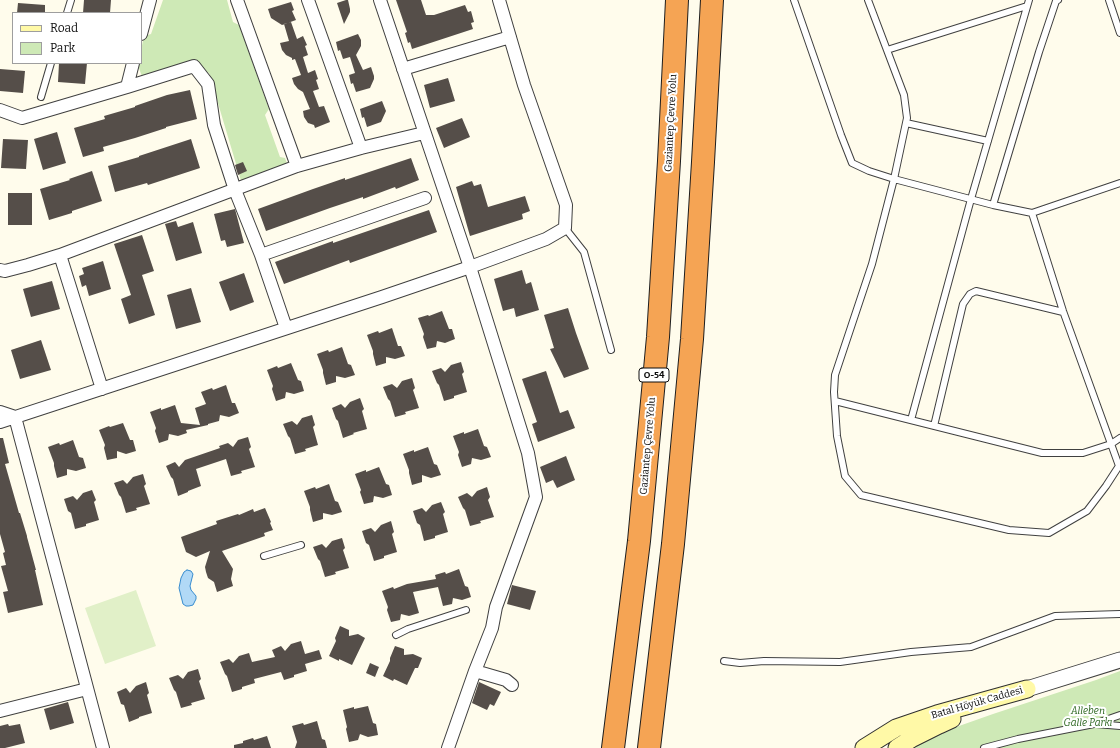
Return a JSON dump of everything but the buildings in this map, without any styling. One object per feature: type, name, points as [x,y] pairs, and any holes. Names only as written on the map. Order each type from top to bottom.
[{"type":"highway","name":"Gaziantep Çevre Yolu","points":[[613,748],[639,541],[658,337],[677,0]]},
{"type":"highway","points":[[649,748],[673,544],[692,339],[704,162],[712,0]]},
{"type":"main road","name":"Batal Höyük Caddesi","points":[[864,748],[896,728],[937,714],[1027,689]]},
{"type":"main road","name":"Batal Höyük Caddesi","points":[[897,748],[939,724],[1027,689]]},
{"type":"street","points":[[142,30],[150,0]]},
{"type":"street","points":[[237,0],[297,166]]},
{"type":"street","points":[[308,0],[361,148]]},
{"type":"street","points":[[380,0],[470,267],[528,453],[536,497],[496,607],[492,628],[448,748]]},
{"type":"street","points":[[0,422],[470,267],[546,240],[565,228],[566,205],[524,84],[499,0]]},
{"type":"street","points":[[403,69],[510,37]]},
{"type":"street","points":[[126,87],[133,64]]},
{"type":"street","points":[[0,110],[22,118],[194,66],[208,84],[214,125],[286,328]]},
{"type":"street","points":[[0,270],[5,271],[28,266],[60,255],[297,166],[361,148],[424,133]]},
{"type":"street","points":[[261,255],[425,198]]},
{"type":"street","points":[[60,255],[102,389]]},
{"type":"street","points":[[0,412],[15,417]]},
{"type":"street","points":[[15,417],[103,748]]},
{"type":"street","points":[[1027,689],[1120,660]]},
{"type":"street","points":[[475,672],[506,680],[512,685]]},
{"type":"street","points":[[0,712],[87,689]]},
{"type":"lane","points":[[67,12],[71,0]]},
{"type":"lane","points":[[794,0],[841,136],[852,163],[869,172],[894,179],[993,205],[1032,213],[1120,183]]},
{"type":"lane","points":[[868,0],[904,95],[908,118],[872,264],[835,375],[837,436],[845,476],[861,495],[1009,530],[1049,533],[1087,511],[1119,466],[1063,312],[1032,213]]},
{"type":"lane","points":[[993,205],[1039,52],[1056,1],[1058,0]]},
{"type":"lane","points":[[1109,0],[1120,33]]},
{"type":"lane","points":[[887,50],[1028,3]]},
{"type":"lane","points":[[911,420],[971,199],[1028,3]]},
{"type":"lane","points":[[41,97],[51,64]]},
{"type":"lane","points":[[906,123],[988,141]]},
{"type":"lane","points":[[565,228],[584,252],[611,350]]},
{"type":"lane","points":[[934,426],[963,304],[970,294],[976,291],[1063,312]]},
{"type":"lane","points":[[835,401],[1042,453],[1083,453],[1111,444],[1120,438]]},
{"type":"lane","points":[[264,556],[301,546]]},
{"type":"lane","points":[[396,635],[408,629],[466,610]]},
{"type":"lane","points":[[724,661],[740,663],[764,661],[840,662],[911,652],[971,647],[1055,616],[1120,614]]},
{"type":"lane","points":[[984,748],[1018,739],[1094,724],[1120,715]]},
{"type":"lane","points":[[1094,724],[1120,726]]},
{"type":"green space","points":[[163,0],[227,0],[233,22],[239,25],[269,109],[265,115],[280,157],[285,158],[289,169],[242,184],[209,73],[204,71],[143,80],[138,64],[142,64],[142,45],[144,36],[151,34]]},
{"type":"green space","points":[[136,590],[156,646],[105,664],[85,608]]},
{"type":"green space","name":"Alleben Galle Parkı","points":[[1120,671],[1120,748],[913,748],[925,738]]},
{"type":"water","points":[[187,570],[191,571],[193,574],[190,586],[191,590],[196,596],[193,605],[189,606],[183,604],[179,588],[181,578]]}]
